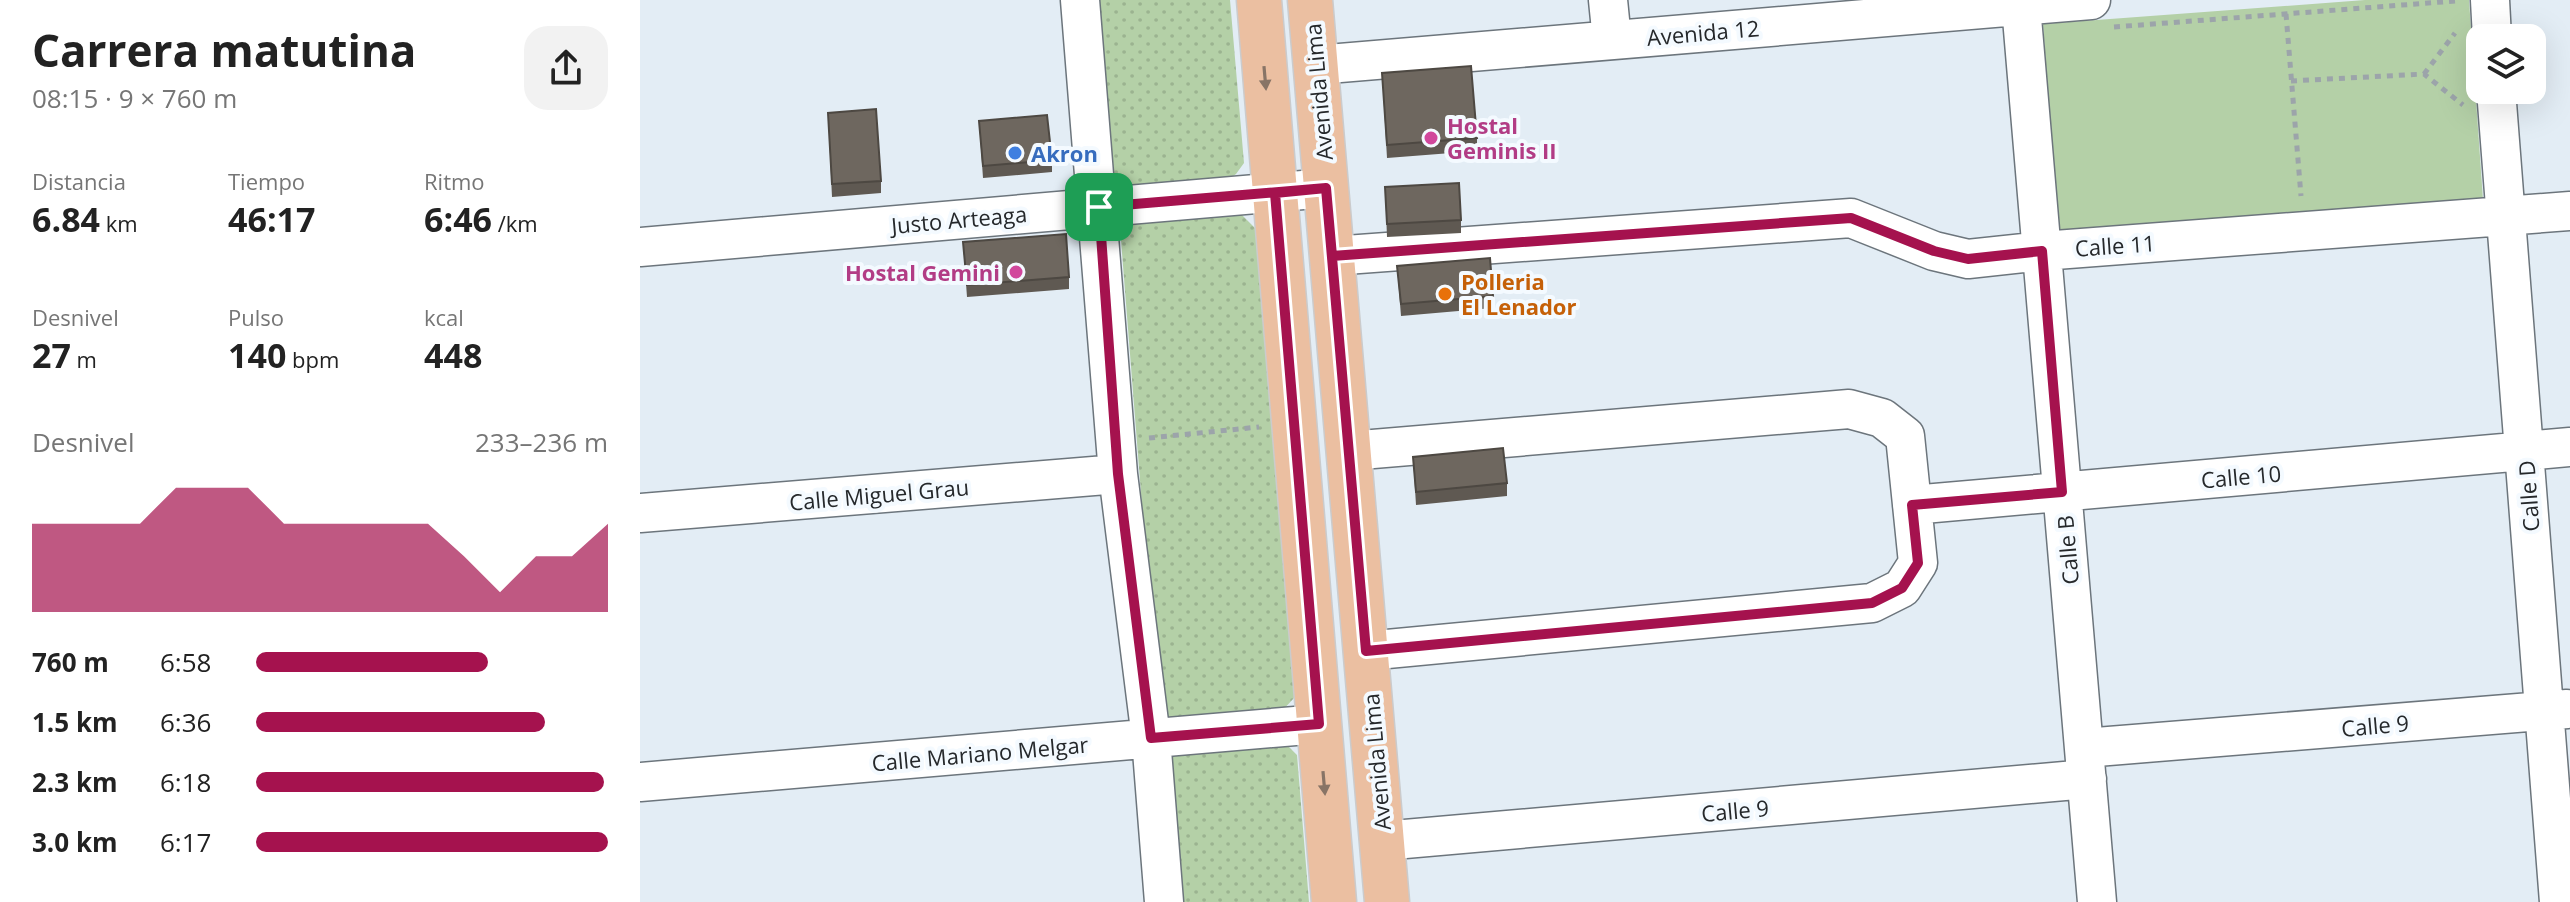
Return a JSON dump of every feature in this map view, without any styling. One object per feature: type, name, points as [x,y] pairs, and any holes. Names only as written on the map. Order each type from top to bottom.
[{"type":"main road","points":[[1259,0],[1334,902]]},
{"type":"main road","name":"Avenida Lima","points":[[1310,0],[1387,902]]},
{"type":"street","points":[[1080,0],[1099,207],[1116,458],[1151,738],[1164,902]]},
{"type":"street","points":[[1608,0],[1612,40]]},
{"type":"street","points":[[2482,24],[2490,0]]},
{"type":"street","name":"Avenida 12","points":[[1316,65],[1612,40],[1853,10],[2021,6],[2095,14]]},
{"type":"street","name":"Calle B","points":[[2021,6],[2097,902]]},
{"type":"street","name":"Calle D","points":[[2484,104],[2506,217],[2524,451],[2557,710],[2559,902]]},
{"type":"street","name":"Justo Arteaga","points":[[640,247],[1326,188]]},
{"type":"street","name":"Calle 11","points":[[1332,256],[1851,218],[1934,251],[1968,259],[2570,211]]},
{"type":"street","points":[[1349,451],[1849,409],[1882,418],[1905,436],[1918,563],[1902,588],[1872,603],[1366,651]]},
{"type":"street","name":"Calle 10","points":[[1912,505],[2570,447]]},
{"type":"street","name":"Calle Miguel Grau","points":[[640,513],[1116,458]]},
{"type":"street","name":"Calle 9","points":[[1382,841],[2557,710]]},
{"type":"street","name":"Calle Mariano Melgar","points":[[640,782],[1319,724]]},
{"type":"path","points":[[2095,14],[2286,14],[2460,1]]},
{"type":"path","points":[[2286,14],[2302,205]]},
{"type":"path","points":[[2424,74],[2462,24],[2466,28]]},
{"type":"path","points":[[2291,81],[2424,74],[2468,109],[2472,104]]},
{"type":"path","points":[[1116,458],[1264,427]]},
{"type":"green space","points":[[1096,0],[1230,0],[1244,163],[1236,174],[1229,179],[1127,187],[1111,175]]},
{"type":"green space","points":[[2365,0],[2469,0],[2466,104],[2476,104],[2483,200],[2058,233],[2043,24]]},
{"type":"green space","points":[[1241,214],[1256,229],[1296,687],[1294,698],[1281,712],[1168,721],[1158,708],[1121,240],[1132,225],[1142,221]]},
{"type":"green space","points":[[1286,744],[1297,755],[1309,902],[1169,902],[1170,752]]},
{"type":"building","points":[[1471,66],[1477,138],[1387,145],[1382,73]]},
{"type":"building","points":[[876,109],[881,181],[832,184],[828,113]]},
{"type":"building","name":"Akron","points":[[1047,115],[1052,160],[983,166],[979,121]]},
{"type":"building","points":[[1459,183],[1461,220],[1387,224],[1385,187]]},
{"type":"building","name":"Hostal Gemini","points":[[1066,234],[1069,277],[967,285],[963,242]]},
{"type":"building","name":"Polleria El Lenador","points":[[1490,258],[1493,296],[1401,304],[1397,266]]},
{"type":"building","points":[[1503,448],[1507,483],[1416,492],[1413,457]]},
{"type":"place","name":"Hostal Geminis II","points":[[1431,138]]},
{"type":"place","name":"Akron","points":[[1015,153]]},
{"type":"place","name":"Hostal Gemini","points":[[1016,272]]},
{"type":"place","name":"Polleria El Lenador","points":[[1445,294]]},
{"type":"route","points":[[1099,207],[1118,474],[1151,738],[1319,724],[1275,193],[1326,188],[1332,256],[1851,218],[1934,251],[1968,259],[2042,251],[2062,492],[1912,505],[1918,563],[1902,588],[1872,603],[1366,651],[1326,188],[1099,207]]}]
